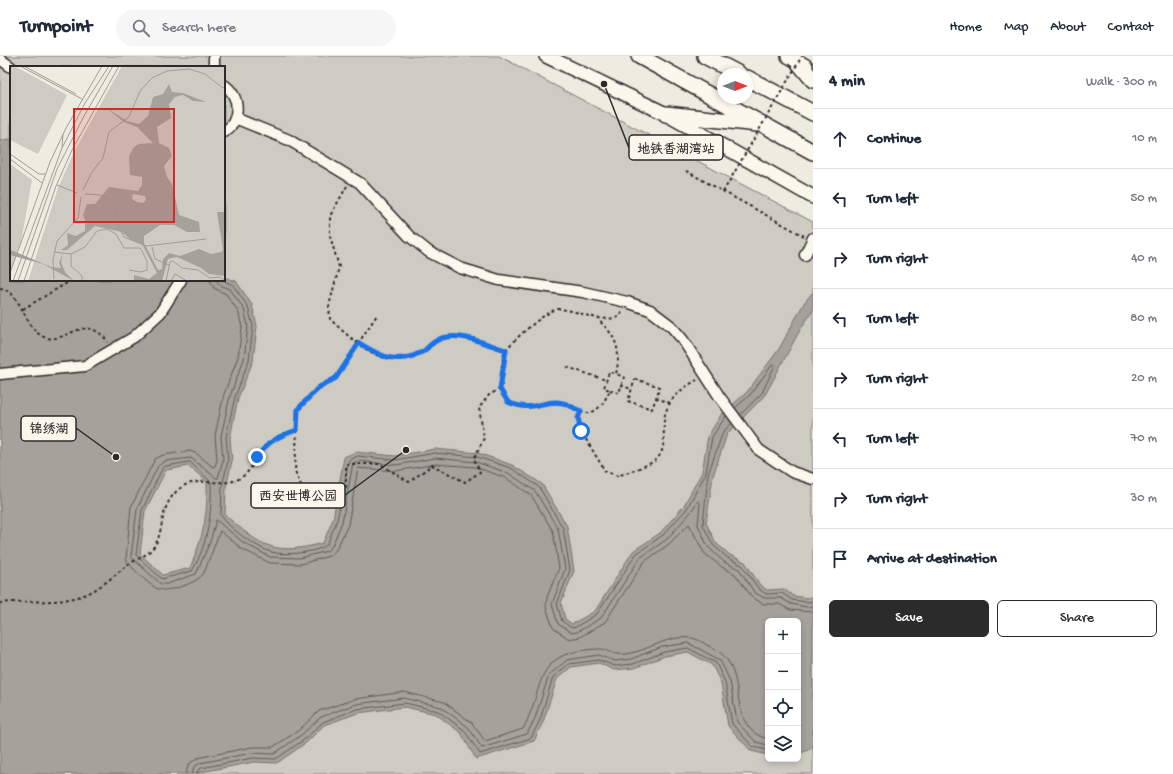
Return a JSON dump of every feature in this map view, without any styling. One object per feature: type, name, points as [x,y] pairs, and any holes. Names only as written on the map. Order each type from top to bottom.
[{"type":"highway","points":[[639,56],[813,152]]},
{"type":"highway","points":[[705,56],[728,68]]},
{"type":"highway","points":[[796,58],[813,80]]},
{"type":"highway","points":[[753,81],[813,113]]},
{"type":"highway","points":[[666,114],[766,125]]},
{"type":"main road","points":[[546,56],[666,114],[813,197]]},
{"type":"main road","points":[[796,58],[813,70]]},
{"type":"lane","points":[[0,58],[10,66]]},
{"type":"lane","points":[[225,86],[234,95],[237,104],[235,118],[225,131]]},
{"type":"lane","points":[[235,118],[289,140],[360,183],[409,236],[429,252],[460,268],[499,280],[583,292],[627,302],[650,310],[671,326],[719,396],[759,450],[792,472],[813,479]]},
{"type":"lane","points":[[805,255],[813,239]]},
{"type":"lane","points":[[0,374],[84,366],[134,337],[160,313],[180,281]]},
{"type":"path","points":[[723,192],[796,58]]},
{"type":"path","points":[[686,171],[813,239]]},
{"type":"path","points":[[352,178],[330,216],[330,236],[339,267],[329,306],[330,319],[345,334],[377,354],[390,359],[404,359],[422,352],[431,343],[445,337],[466,337],[506,350]]},
{"type":"path","points":[[23,309],[70,281]]},
{"type":"path","points":[[0,288],[14,297],[23,309],[32,329],[44,337],[51,338],[79,329],[92,329],[105,337],[114,349]]},
{"type":"path","points":[[598,320],[607,320],[619,317],[627,302]]},
{"type":"path","points":[[610,390],[603,403],[596,409],[586,413],[564,403],[526,408],[516,406],[508,402],[500,389],[506,350],[539,318],[556,309],[576,311],[598,320],[609,330],[616,342],[618,365],[616,374]]},
{"type":"path","points":[[377,315],[336,378],[318,388],[298,409],[294,471],[301,485],[323,488],[346,488],[346,464],[380,464],[409,482],[432,465],[465,482],[480,472],[474,459],[484,438],[479,408],[489,395],[500,389]]},
{"type":"path","points":[[567,367],[606,380]]},
{"type":"path","points":[[609,372],[616,374],[624,377],[619,393],[604,388],[609,372]]},
{"type":"path","points":[[581,411],[578,418],[581,431],[605,471],[618,476],[657,459],[664,446],[666,408],[680,391],[705,375]]},
{"type":"path","points":[[635,379],[660,388],[656,398],[652,409],[628,401],[635,379]]},
{"type":"path","points":[[621,386],[632,390]]},
{"type":"path","points":[[656,398],[671,403]]},
{"type":"path","points":[[0,603],[79,597],[105,584],[151,550],[159,538],[162,516],[168,501],[179,488],[203,481],[228,482],[240,479],[249,471],[265,445],[278,436],[297,430]]},
{"type":"shaded area","points":[[0,56],[499,56],[813,222],[813,774],[0,774]]},
{"type":"water","points":[[10,139],[10,281],[225,281],[225,277],[236,281],[252,305],[257,326],[253,361],[238,398],[230,438],[232,461],[226,487],[225,515],[238,526],[259,541],[270,546],[280,548],[292,549],[323,543],[333,519],[344,457],[356,452],[395,456],[435,449],[478,453],[512,465],[542,484],[567,526],[574,571],[561,603],[565,619],[572,624],[595,611],[633,551],[660,533],[683,507],[702,472],[708,436],[721,415],[747,392],[779,349],[804,303],[813,292],[813,310],[800,330],[765,395],[727,434],[713,476],[706,523],[716,543],[730,555],[745,562],[760,585],[767,590],[784,589],[793,596],[808,598],[813,596],[813,748],[801,753],[801,618],[765,618],[765,754],[751,751],[728,726],[721,683],[712,665],[688,652],[665,656],[634,668],[614,670],[599,663],[571,667],[557,679],[543,722],[534,741],[476,759],[461,733],[436,714],[405,707],[358,713],[324,725],[307,742],[277,763],[254,762],[191,774],[0,774],[0,140]],"holes":[[[189,466],[207,482],[207,505],[204,526],[190,568],[163,575],[140,554],[145,511],[166,470]]]},
{"type":"place","name":"地铁香湖湾站","points":[[604,84]]},
{"type":"place","name":"西安世博公园","points":[[406,450]]},
{"type":"place","name":"锦绣湖","points":[[116,457]]},
{"type":"route","points":[[257,457],[265,445],[278,436],[297,430],[298,409],[318,388],[336,378],[359,343],[377,354],[390,359],[404,359],[422,352],[431,343],[445,337],[466,337],[506,350],[500,389],[508,402],[516,406],[526,408],[564,403],[581,411],[578,418],[581,431]]}]
